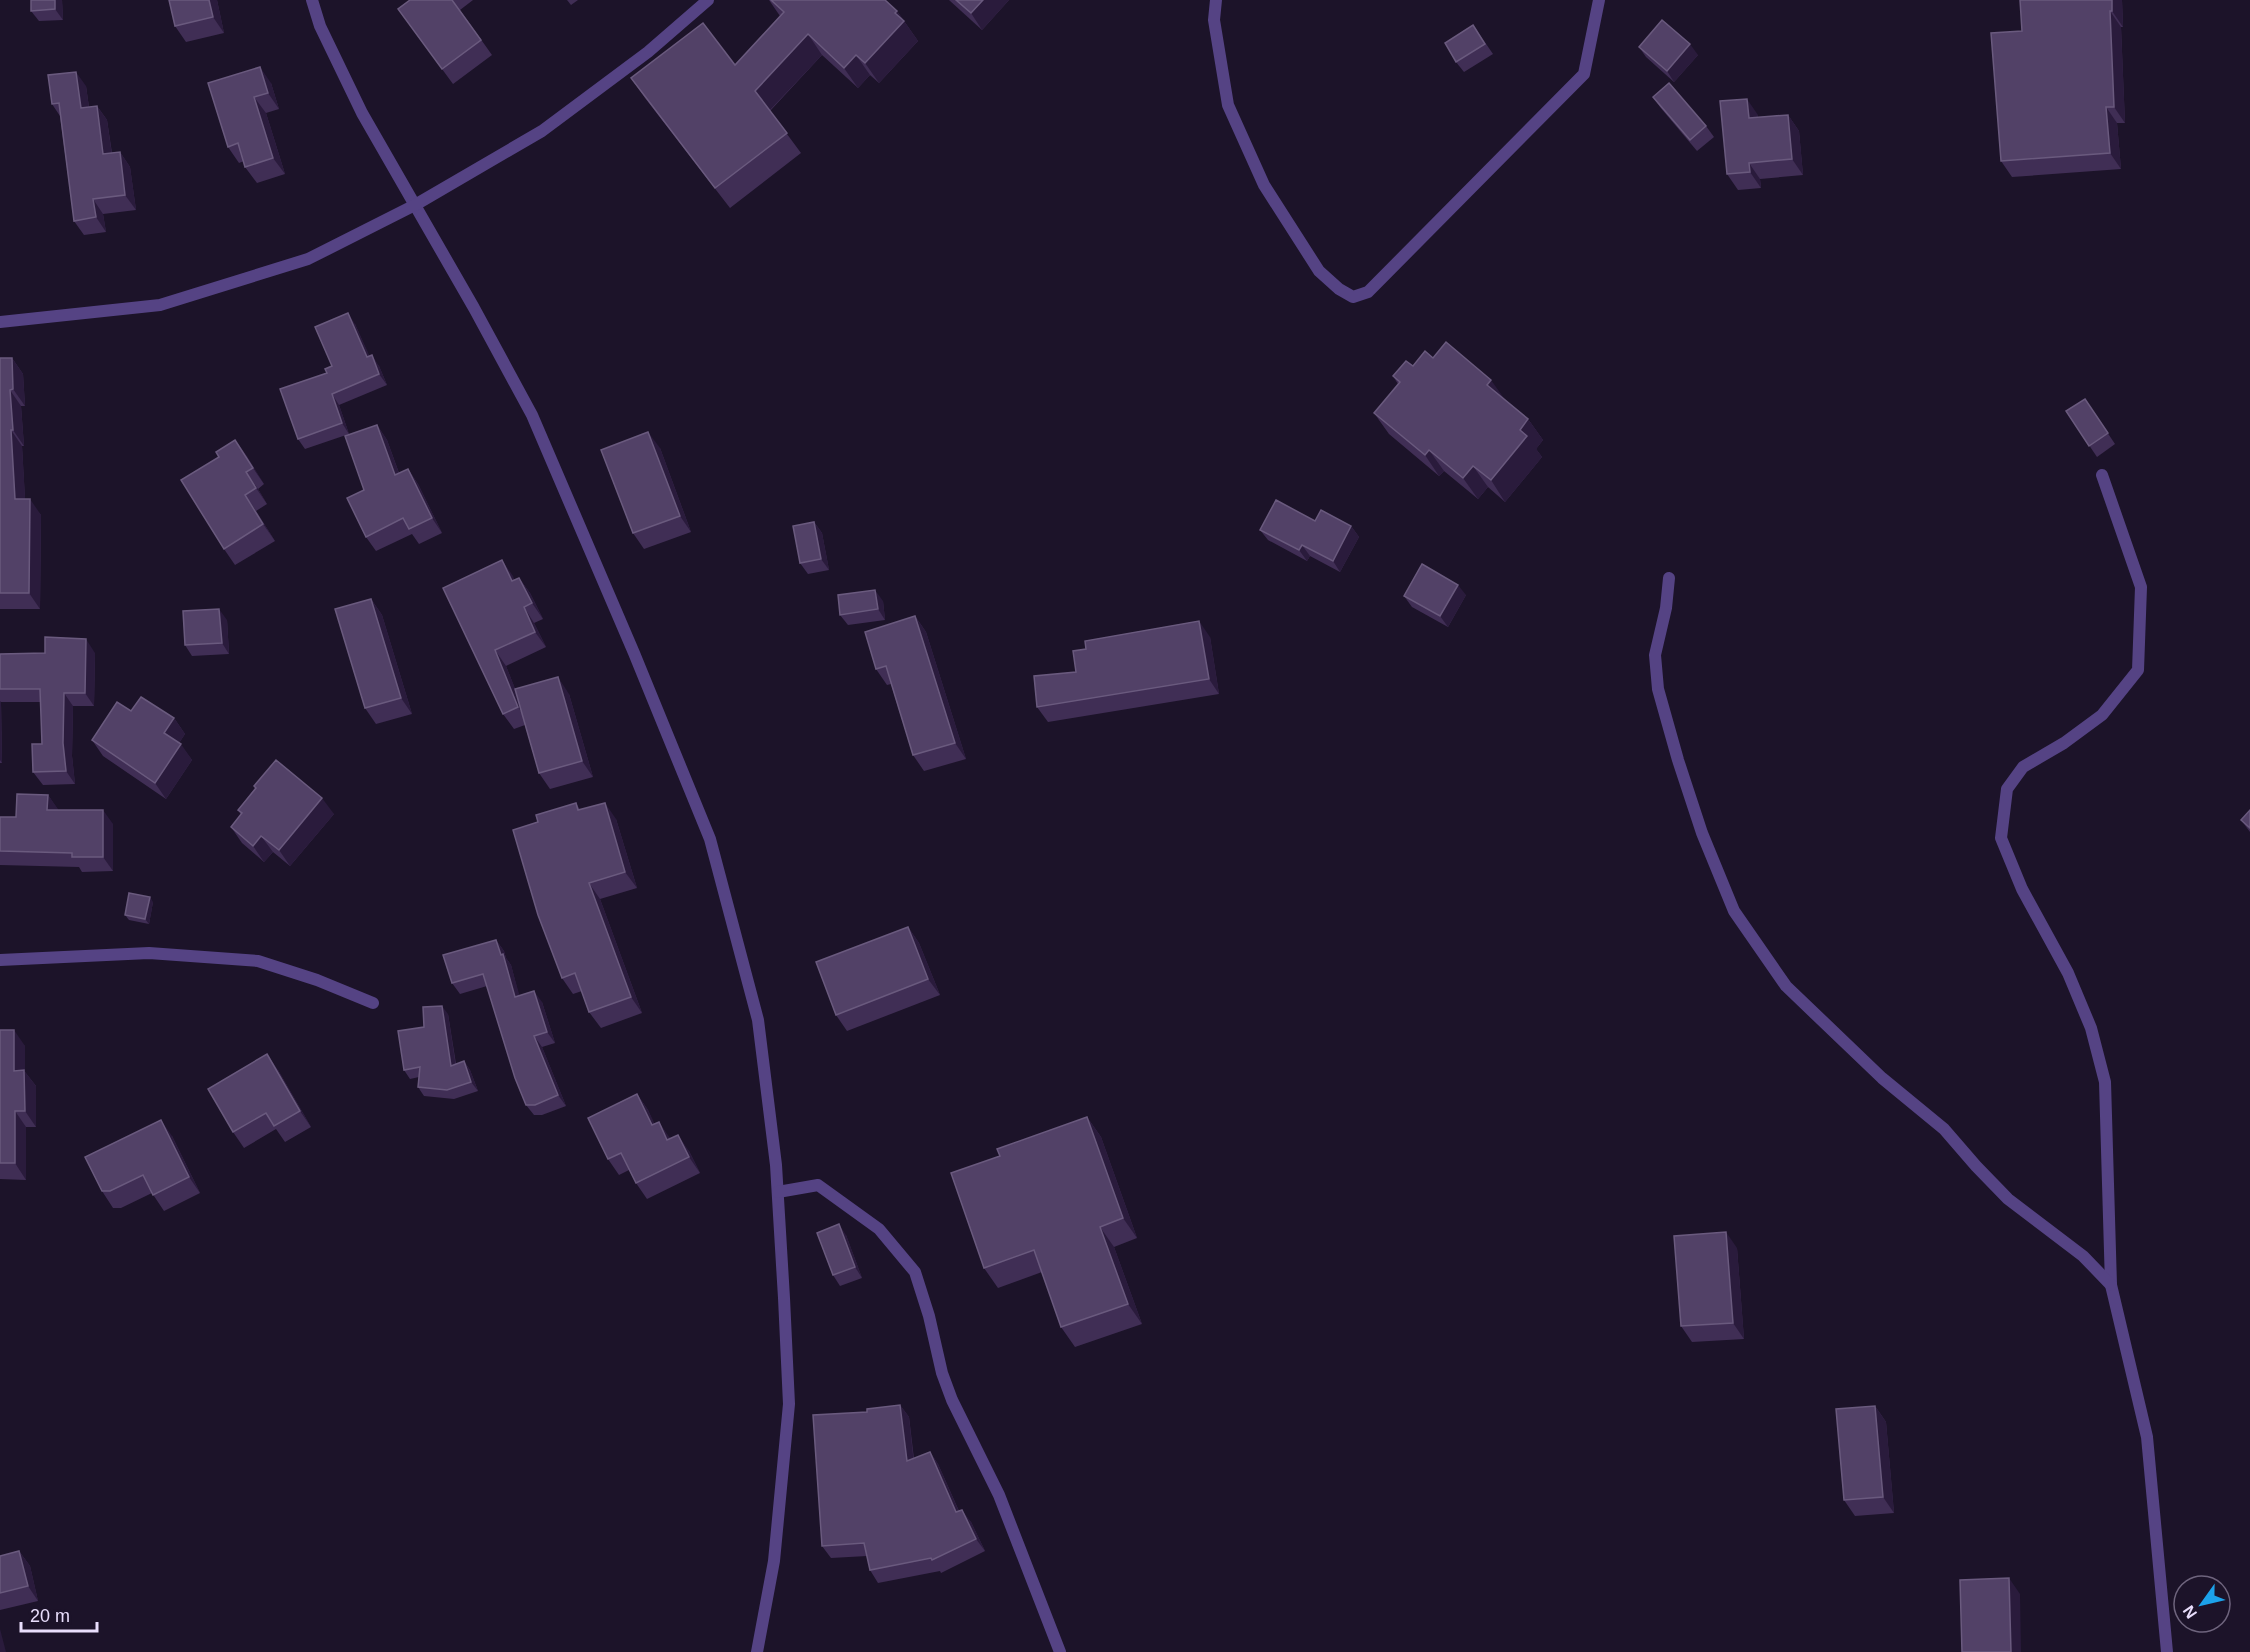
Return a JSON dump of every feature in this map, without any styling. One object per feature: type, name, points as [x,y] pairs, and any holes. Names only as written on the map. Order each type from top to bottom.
[{"type":"street","points":[[312,0],[320,26],[362,113],[532,415],[710,839],[758,1020],[778,1192],[789,1404],[774,1561],[756,1652]]},
{"type":"street","points":[[0,322],[160,305],[308,259],[415,205],[542,131],[648,52],[708,0]]},
{"type":"street","points":[[1216,0],[1214,20],[1228,105],[1264,185],[1319,271],[1353,297],[1368,292],[1584,74],[1598,6],[1607,0]]},
{"type":"street","points":[[2102,475],[2141,587],[2138,670],[2102,715],[2064,743],[2022,767],[2007,789],[2001,838],[2022,889],[2068,973],[2084,1010],[2105,1082],[2111,1285],[2147,1437],[2168,1652]]},
{"type":"street","points":[[1669,578],[1666,608],[1655,655],[1658,689],[1677,760],[1702,833],[1734,911],[1786,986],[1882,1078],[1944,1130],[2008,1199],[2083,1256],[2111,1285]]},
{"type":"street","points":[[0,960],[149,952],[258,961],[317,980],[374,1003]]},
{"type":"street","points":[[778,1192],[818,1185],[879,1229],[915,1272],[929,1316],[942,1373],[952,1400],[999,1495],[1060,1652]]},
{"type":"building","points":[[31,0],[55,0],[55,9],[31,11]]},
{"type":"building","points":[[169,0],[209,0],[213,17],[175,26]]},
{"type":"building","points":[[410,0],[452,0],[481,40],[442,69],[398,9]]},
{"type":"building","points":[[771,0],[885,0],[904,21],[865,63],[856,55],[844,68],[808,34],[755,91],[787,133],[715,188],[631,78],[703,23],[735,65],[784,12]]},
{"type":"building","points":[[956,0],[983,0],[971,13]]},
{"type":"building","points":[[2020,0],[2112,0],[2112,11],[2110,11],[2114,107],[2106,107],[2110,153],[2001,161],[1991,33],[2022,31]]},
{"type":"building","points":[[1662,20],[1690,44],[1667,71],[1639,47]]},
{"type":"building","points":[[1473,25],[1485,44],[1456,62],[1445,43]]},
{"type":"building","points":[[260,67],[268,93],[254,97],[273,158],[245,167],[238,143],[228,147],[208,83]]},
{"type":"building","points":[[76,72],[81,108],[97,106],[103,154],[120,152],[125,195],[93,199],[96,217],[74,221],[59,103],[52,104],[48,75]]},
{"type":"building","points":[[1669,83],[1706,126],[1690,140],[1653,97]]},
{"type":"building","points":[[1747,99],[1749,118],[1788,115],[1792,159],[1749,163],[1750,172],[1727,174],[1720,101]]},
{"type":"building","points":[[348,313],[367,357],[372,355],[379,374],[332,394],[342,423],[298,439],[280,389],[327,373],[325,369],[332,366],[315,327]]},
{"type":"building","points":[[1446,342],[1491,380],[1487,385],[1528,419],[1520,430],[1527,436],[1491,480],[1473,466],[1463,478],[1429,450],[1425,455],[1374,413],[1400,382],[1393,376],[1406,361],[1413,366],[1425,351],[1433,358]]},
{"type":"building","points":[[0,358],[12,358],[13,389],[10,390],[15,499],[30,499],[29,593],[0,593]]},
{"type":"building","points":[[2085,399],[2108,433],[2089,446],[2066,411]]},
{"type":"building","points":[[377,425],[395,475],[408,469],[432,518],[409,529],[403,518],[366,537],[347,498],[364,490],[345,436]]},
{"type":"building","points":[[648,432],[680,516],[633,533],[601,450]]},
{"type":"building","points":[[235,440],[253,468],[246,472],[256,488],[245,495],[263,524],[224,549],[181,480],[219,457],[216,452]]},
{"type":"building","points":[[1276,500],[1315,521],[1321,510],[1351,526],[1333,561],[1302,545],[1299,550],[1260,530]]},
{"type":"building","points":[[814,522],[821,559],[800,563],[793,526]]},
{"type":"building","points":[[502,560],[512,581],[519,578],[532,603],[524,607],[535,632],[495,650],[518,707],[503,714],[443,588]]},
{"type":"building","points":[[1422,564],[1458,585],[1440,616],[1404,596]]},
{"type":"building","points":[[875,590],[878,609],[840,615],[838,595]]},
{"type":"building","points":[[371,599],[401,698],[365,708],[335,609]]},
{"type":"building","points":[[219,609],[222,643],[185,645],[183,611]]},
{"type":"building","points":[[915,616],[955,743],[913,755],[886,666],[876,669],[865,632]]},
{"type":"building","points":[[1199,621],[1209,679],[1037,707],[1034,676],[1076,672],[1073,651],[1086,649],[1085,641]]},
{"type":"building","points":[[45,637],[86,639],[85,693],[64,693],[63,743],[66,771],[33,772],[32,744],[42,744],[40,689],[0,689],[0,654],[45,653]]},
{"type":"building","points":[[558,677],[582,761],[539,773],[515,689]]},
{"type":"building","points":[[141,697],[174,718],[164,733],[181,744],[155,783],[92,740],[117,702],[131,711]]},
{"type":"building","points":[[276,760],[322,798],[279,850],[261,836],[253,846],[231,827],[242,813],[238,810],[256,788],[254,786]]},
{"type":"building","points":[[17,794],[48,795],[47,810],[103,810],[103,857],[72,857],[72,853],[0,851],[0,817],[16,817]]},
{"type":"building","points":[[576,803],[578,810],[605,803],[625,872],[589,883],[631,997],[589,1012],[575,973],[562,978],[538,915],[513,830],[538,822],[536,815]]},
{"type":"building","points":[[2250,810],[2250,828],[2241,820]]},
{"type":"building","points":[[129,893],[150,897],[145,919],[125,915]]},
{"type":"building","points":[[908,927],[928,979],[836,1015],[816,962]]},
{"type":"building","points":[[496,940],[501,955],[503,954],[515,997],[534,991],[547,1032],[534,1036],[558,1095],[535,1105],[526,1105],[515,1078],[483,974],[452,983],[443,955]]},
{"type":"building","points":[[442,1006],[451,1066],[464,1061],[471,1082],[447,1090],[418,1087],[420,1067],[404,1070],[398,1031],[424,1027],[423,1007]]},
{"type":"building","points":[[0,1030],[14,1030],[14,1071],[24,1070],[25,1111],[15,1111],[15,1163],[0,1163]]},
{"type":"building","points":[[267,1054],[300,1111],[274,1126],[266,1113],[233,1132],[208,1089]]},
{"type":"building","points":[[637,1094],[652,1125],[659,1122],[667,1140],[678,1135],[689,1157],[636,1183],[621,1153],[608,1159],[588,1118]]},
{"type":"building","points":[[1087,1117],[1123,1218],[1100,1227],[1128,1304],[1061,1327],[1034,1250],[984,1268],[951,1173],[1000,1156],[997,1149]]},
{"type":"building","points":[[161,1120],[189,1177],[153,1195],[143,1175],[110,1191],[102,1191],[85,1157]]},
{"type":"building","points":[[839,1224],[855,1267],[833,1275],[817,1233]]},
{"type":"building","points":[[1726,1232],[1733,1323],[1681,1326],[1674,1236]]},
{"type":"building","points":[[900,1405],[907,1461],[930,1452],[956,1512],[962,1510],[976,1539],[932,1560],[931,1558],[870,1570],[864,1543],[822,1546],[813,1415],[867,1412],[867,1409]]},
{"type":"building","points":[[1875,1406],[1883,1497],[1844,1500],[1836,1409]]},
{"type":"building","points":[[19,1551],[28,1586],[0,1593],[0,1556]]},
{"type":"building","points":[[2009,1578],[2011,1652],[1962,1652],[1960,1580]]}]
